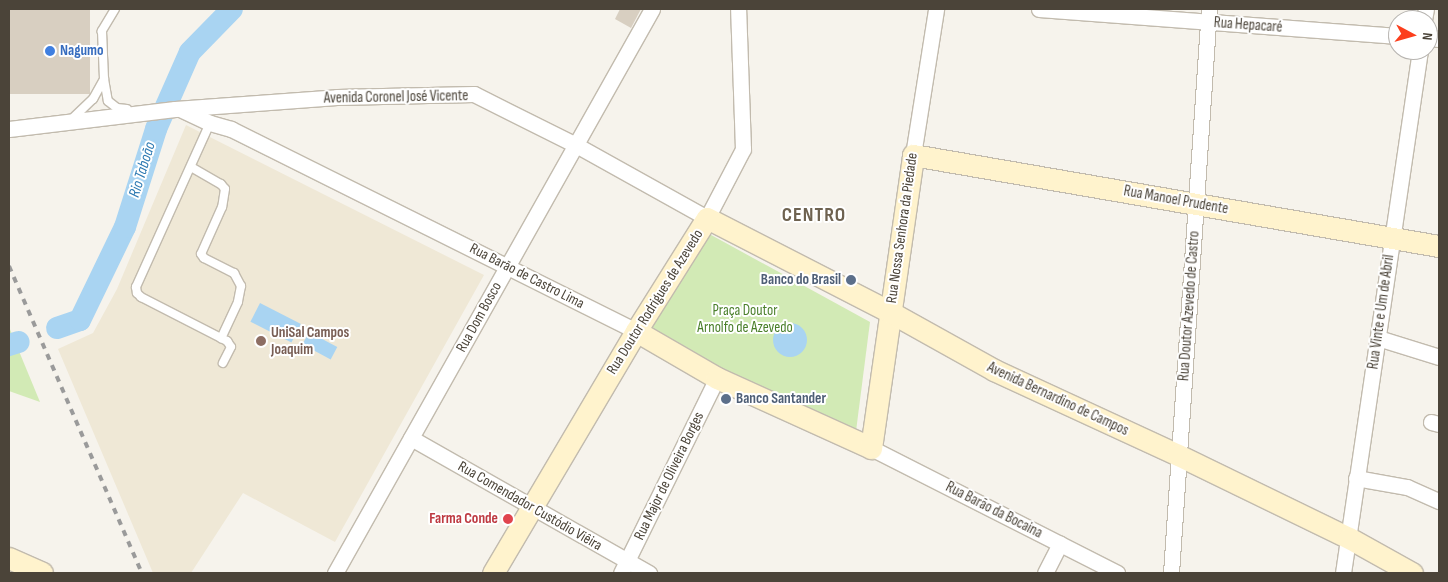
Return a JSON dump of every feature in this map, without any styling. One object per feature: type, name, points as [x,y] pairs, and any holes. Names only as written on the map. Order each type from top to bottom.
[{"type":"street","name":"Rua Dom Bosco","points":[[335,573],[652,9]]},
{"type":"street","name":"Rua Doutor Rodrigues de Azevedo","points":[[493,573],[636,331],[707,218],[743,149],[738,9]]},
{"type":"street","name":"Rua Nossa Senhora da Piedade","points":[[871,448],[936,9]]},
{"type":"street","name":"Rua Hepacaré","points":[[1039,9],[1209,15],[1388,35]]},
{"type":"street","name":"Rua Doutor Azevedo de Castro","points":[[1171,573],[1209,15]]},
{"type":"street","name":"Rua Vinte e Um de Abril","points":[[1343,573],[1418,60]]},
{"type":"street","name":"Avenida Coronel José Vicente","points":[[147,112],[337,98],[474,94],[576,145],[707,218]]},
{"type":"street","points":[[231,129],[243,105]]},
{"type":"street","points":[[210,123],[224,107]]},
{"type":"street","name":"Rua Barão de Castro Lima","points":[[177,109],[210,123],[231,129],[636,331],[717,378],[871,448]]},
{"type":"street","points":[[9,129],[147,112]]},
{"type":"street","name":"Rua Manoel Prudente","points":[[913,155],[1439,246]]},
{"type":"street","name":"Avenida Bernardino de Campos","points":[[707,218],[890,312],[994,370],[1349,538],[1412,573]]},
{"type":"street","points":[[1378,338],[1439,357]]},
{"type":"street","name":"Rua Major de Oliveira Borges","points":[[624,567],[717,378]]},
{"type":"street","name":"Rua Comendador Custódio Viêira","points":[[410,438],[532,508],[624,567],[649,573]]},
{"type":"street","name":"Rua Barão da Bocaina","points":[[871,448],[1113,572]]},
{"type":"street","points":[[1356,478],[1407,487],[1439,501]]},
{"type":"street","points":[[1045,573],[1060,544]]},
{"type":"street","points":[[9,558],[42,573]]},
{"type":"lane","points":[[115,9],[102,31],[104,79],[108,101],[116,108],[147,112]]},
{"type":"lane","points":[[61,124],[76,117],[93,99],[104,79]]},
{"type":"lane","points":[[210,123],[140,279],[137,293],[141,297],[221,338],[231,347],[223,363]]},
{"type":"lane","points":[[190,167],[220,184],[225,189],[222,207],[200,254],[234,274],[241,286],[238,302],[221,338]]},
{"type":"shaded area","name":"UniSal Campos Joaquim","points":[[186,125],[484,275],[335,542],[243,493],[191,573],[153,573],[58,349],[93,333],[117,289]]},
{"type":"green space","name":"Praça Doutor Arnolfo de Azevedo","points":[[702,230],[870,322],[855,439],[644,328]]},
{"type":"green space","points":[[9,327],[40,402],[9,391]]},
{"type":"water","points":[[260,303],[301,324],[291,343],[250,322]]},
{"type":"water","points":[[790,323],[797,324],[802,328],[806,333],[806,347],[802,352],[797,356],[790,357],[783,356],[778,352],[774,347],[773,340],[774,333],[778,328],[783,324]]},
{"type":"water","points":[[309,332],[337,347],[331,359],[302,344]]},
{"type":"building","name":"Nagumo","points":[[9,9],[90,9],[90,94],[9,94]]},
{"type":"building","points":[[620,9],[641,9],[631,28],[615,19]]},
{"type":"waterway","name":"Rio Taboão","points":[[57,328],[80,320],[125,227],[156,129],[190,52],[232,9]]},
{"type":"waterway","points":[[9,345],[19,342]]},
{"type":"railway","points":[[9,266],[142,573]]},
{"type":"place","name":"Nagumo","points":[[50,51]]},
{"type":"place","name":"Banco do Brasil","points":[[851,280]]},
{"type":"place","name":"UniSal Campos Joaquim","points":[[261,341]]},
{"type":"place","name":"Banco Santander","points":[[726,399]]},
{"type":"place","name":"Farma Conde","points":[[508,519]]},
{"type":"district","name":"CENTRO","points":[[814,215]]}]
